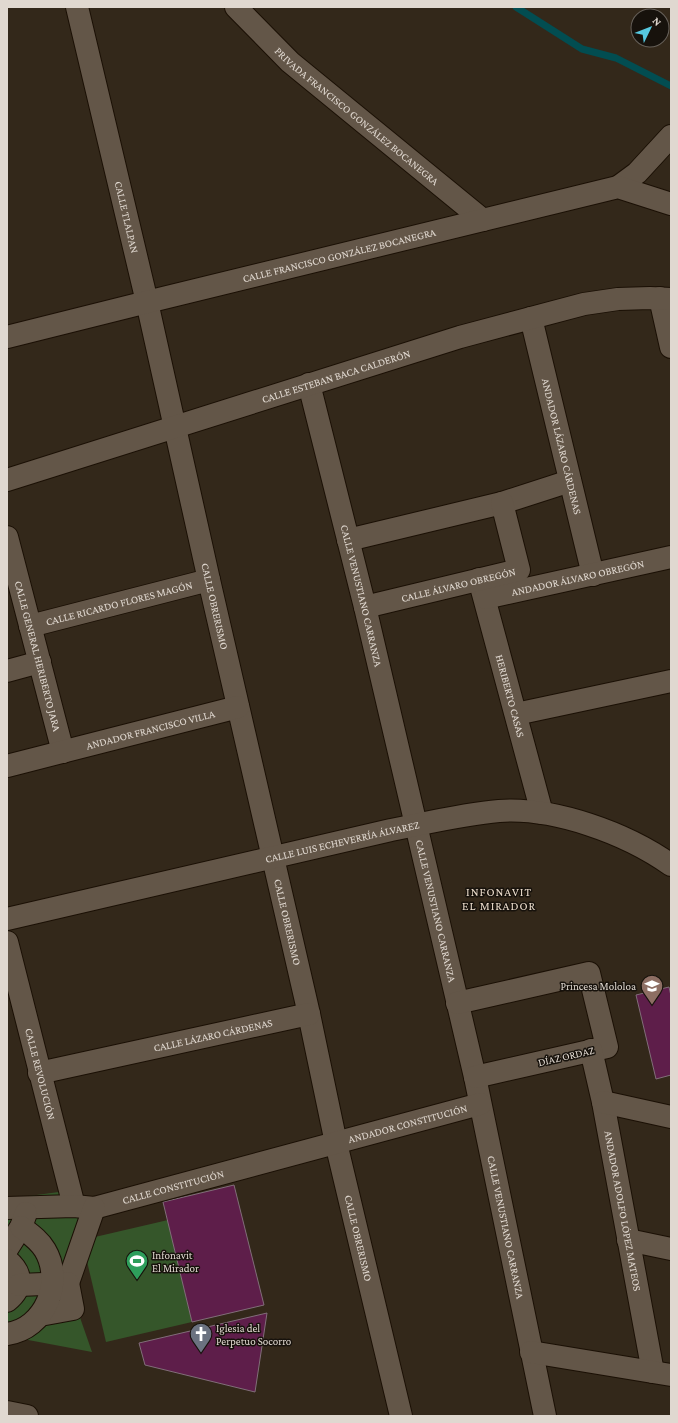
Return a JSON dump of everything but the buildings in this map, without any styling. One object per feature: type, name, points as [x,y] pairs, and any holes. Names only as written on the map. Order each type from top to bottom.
[{"type":"street","name":"CALLE TLALPAN","points":[[77,7],[147,302],[174,427]]},
{"type":"street","name":"PRIVADA FRANCISCO GONZÁLEZ BOCANEGRA","points":[[236,7],[290,62],[483,220]]},
{"type":"street","points":[[618,187],[637,173],[671,136]]},
{"type":"street","name":"CALLE FRANCISCO GONZÁLEZ BOCANEGRA","points":[[7,337],[618,187]]},
{"type":"street","points":[[618,187],[671,204]]},
{"type":"street","name":"CALLE ESTEBAN BACA CALDERÓN","points":[[7,480],[460,337],[584,304],[618,299],[666,299]]},
{"type":"street","points":[[666,299],[671,347]]},
{"type":"street","name":"ANDADOR LÁZARO CÁRDENAS","points":[[531,318],[593,574]]},
{"type":"street","name":"CALLE VENUSTIANO CARRANZA","points":[[309,384],[365,607],[475,1077],[545,1416]]},
{"type":"street","name":"CALLE OBRERISMO","points":[[174,427],[309,1014],[336,1143],[402,1416]]},
{"type":"street","points":[[348,540],[502,503],[570,481]]},
{"type":"street","name":"CALLE ÁLVARO OBREGÓN","points":[[365,607],[482,589],[518,570],[502,503]]},
{"type":"street","name":"CALLE GENERAL HERIBERTO JARA","points":[[7,537],[64,752]]},
{"type":"street","name":"ANDADOR ÁLVARO OBREGÓN","points":[[482,589],[593,574],[671,557]]},
{"type":"street","name":"CALLE RICARDO FLORES MAGÓN","points":[[30,626],[208,580]]},
{"type":"street","name":"HERIBERTO CASAS","points":[[482,589],[542,812]]},
{"type":"street","points":[[7,671],[40,662]]},
{"type":"street","points":[[516,714],[671,681]]},
{"type":"street","name":"ANDADOR FRANCISCO VILLA","points":[[7,766],[238,707]]},
{"type":"street","name":"CALLE LUIS ECHEVERRÍA ÁLVAREZ","points":[[7,919],[416,825],[500,811],[542,812],[588,824],[628,840],[671,865]]},
{"type":"street","name":"CALLE REVOLUCIÓN","points":[[7,942],[39,1073],[84,1207]]},
{"type":"street","name":"DÍAZ ORDAZ","points":[[457,1003],[590,973],[607,1047],[475,1077]]},
{"type":"street","name":"CALLE LÁZARO CÁRDENAS","points":[[39,1073],[309,1014]]},
{"type":"street","name":"ANDADOR ADOLFO LÓPEZ MATEOS","points":[[591,1050],[628,1240],[662,1374]]},
{"type":"street","points":[[602,1102],[671,1117]]},
{"type":"street","name":"ANDADOR CONSTITUCIÓN","points":[[336,1143],[480,1104]]},
{"type":"street","name":"CALLE CONSTITUCIÓN","points":[[17,1207],[84,1207],[336,1143]]},
{"type":"street","points":[[17,1207],[21,1227],[35,1237],[46,1251],[52,1267],[61,1283]]},
{"type":"street","points":[[7,1334],[12,1334],[28,1326],[40,1315],[61,1283],[84,1207]]},
{"type":"street","points":[[7,1249],[21,1227]]},
{"type":"street","points":[[628,1240],[671,1249]]},
{"type":"street","points":[[7,1260],[15,1266],[19,1275],[13,1293]]},
{"type":"street","points":[[13,1293],[61,1283]]},
{"type":"street","points":[[531,1352],[662,1374]]},
{"type":"street","points":[[7,1412],[27,1416]]},
{"type":"green space","points":[[66,1191],[90,1202],[68,1283],[92,1352],[7,1336],[7,1199]]},
{"type":"green space","name":"Infonavit El Mirador","points":[[168,1220],[192,1322],[106,1342],[82,1240]]},
{"type":"waterway","points":[[516,7],[582,49],[616,58],[671,86]]},
{"type":"place","name":"Princesa Mololoa","points":[[652,1006]]},
{"type":"place","name":"Infonavit El Mirador","points":[[137,1280]]},
{"type":"place","name":"Iglesia del Perpetuo Socorro","points":[[201,1354]]},
{"type":"district","name":"INFONAVIT EL MIRADOR","points":[[499,899]]}]
